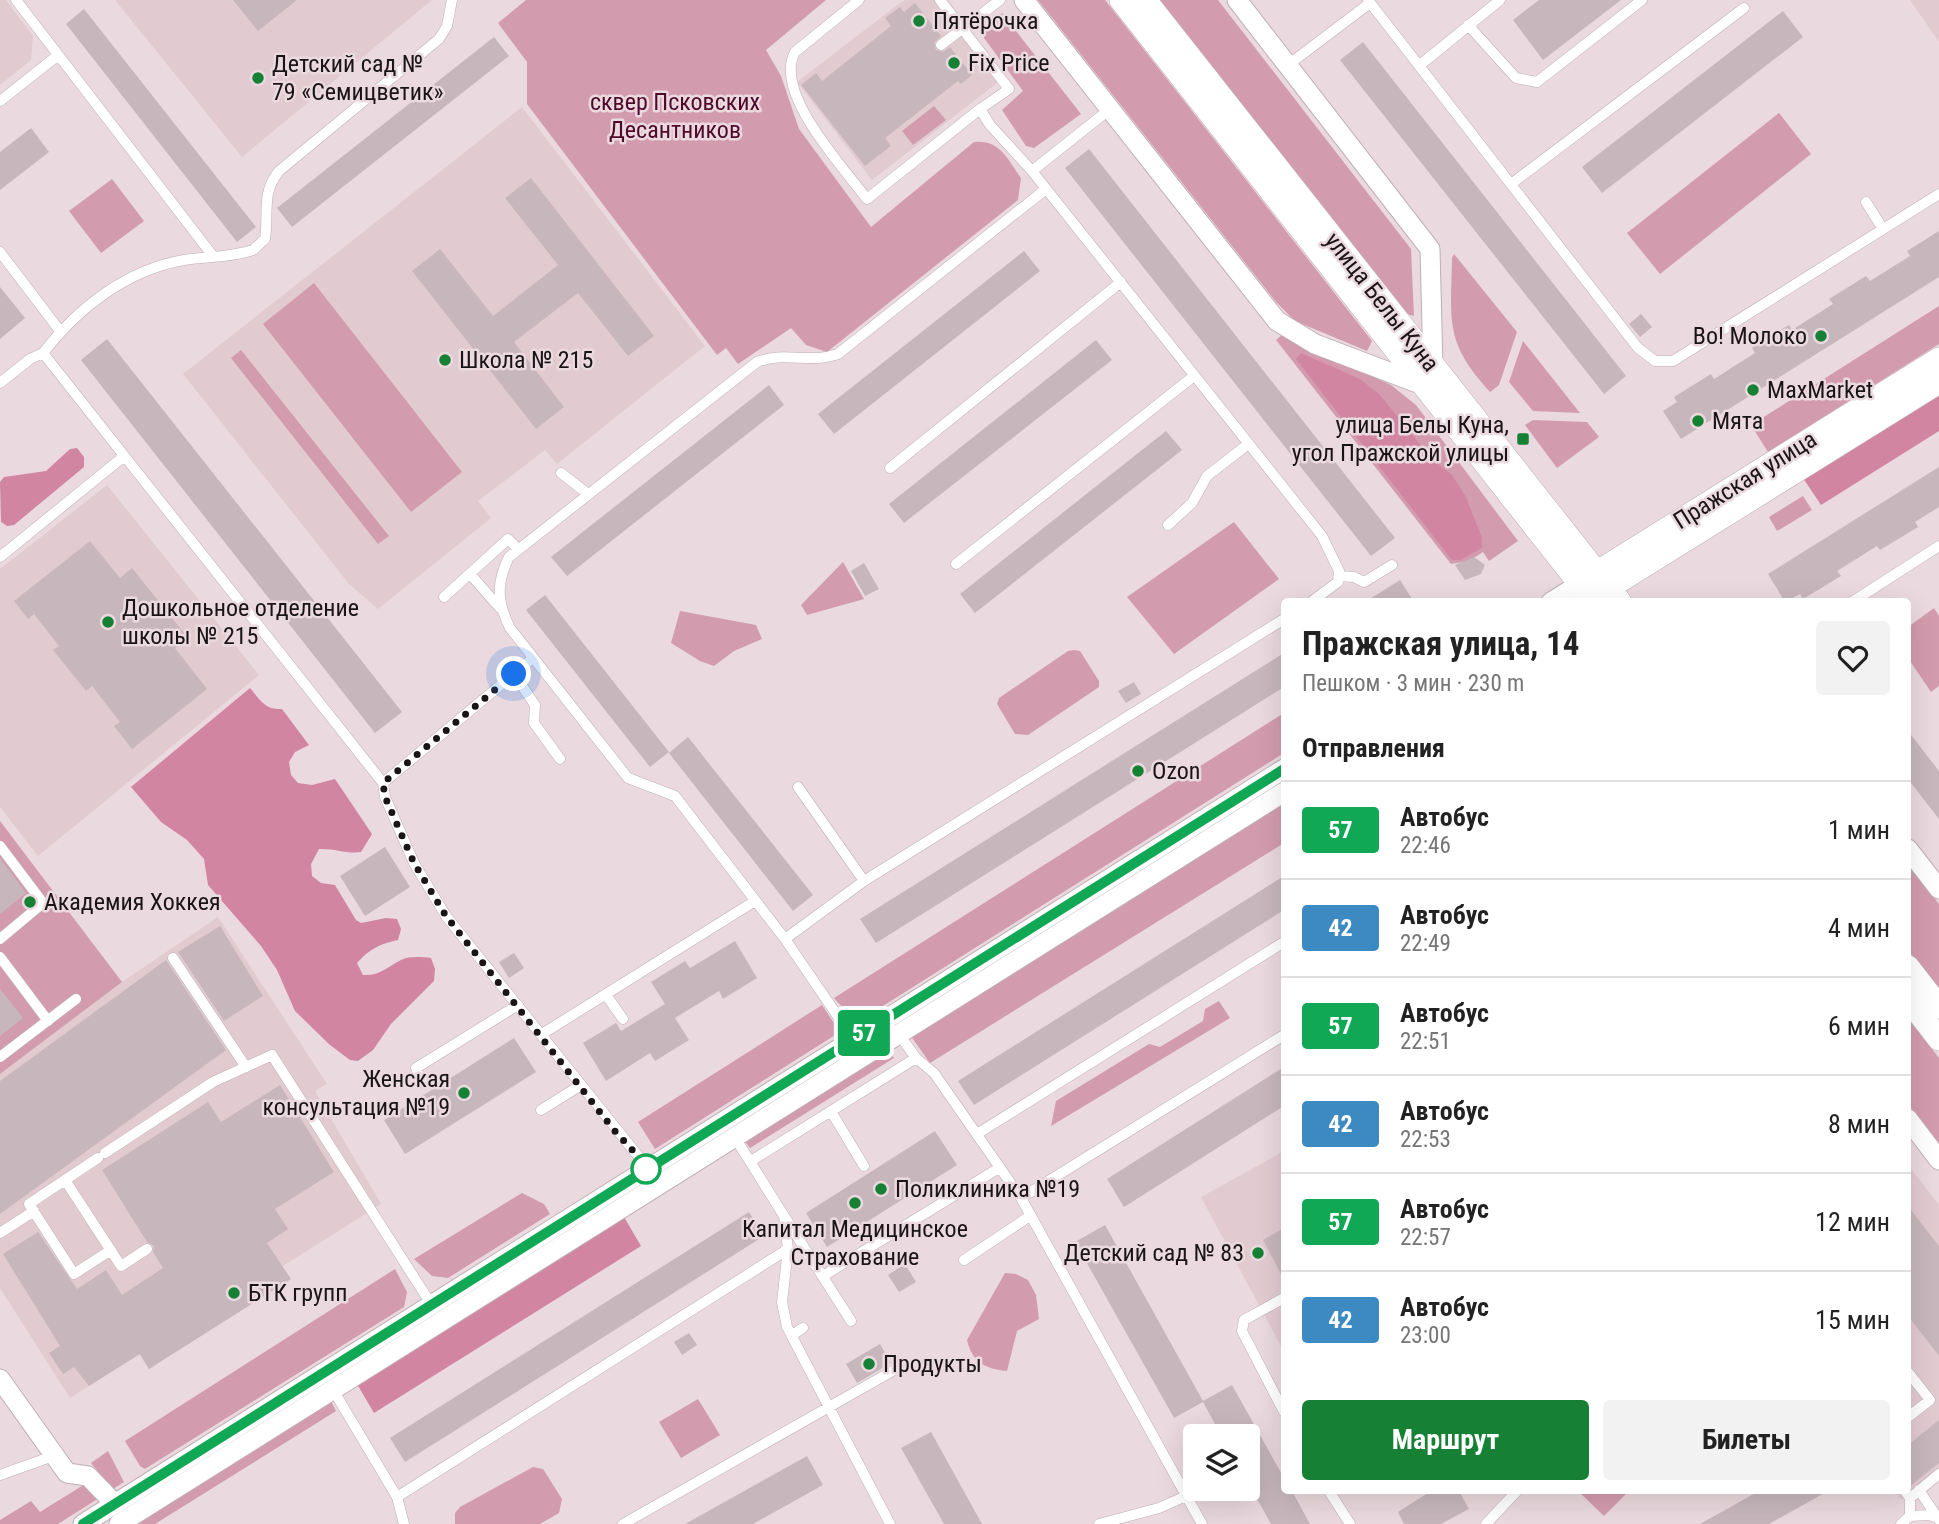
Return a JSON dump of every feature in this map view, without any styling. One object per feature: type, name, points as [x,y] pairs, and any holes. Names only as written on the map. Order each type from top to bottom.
[{"type":"street","points":[[1024,0],[1277,321],[1315,344],[1428,376],[1430,249],[1237,0]]},
{"type":"street","name":"улица Белы Куна","points":[[1121,0],[1428,376]]},
{"type":"street","name":"улица Белы Куна","points":[[1145,0],[1428,376],[1597,592]]},
{"type":"street","name":"Пражская улица","points":[[1597,592],[1939,359]]},
{"type":"street","name":"Пражская улица","points":[[1569,598],[1597,592],[1939,382]]},
{"type":"street","points":[[83,1524],[119,1516],[146,1495],[730,1128],[854,1039],[1281,771]]},
{"type":"street","points":[[730,1128],[865,1056],[1281,794]]},
{"type":"street","points":[[1911,853],[1939,889]]},
{"type":"street","points":[[1911,971],[1939,1007]]},
{"type":"street","points":[[1911,1003],[1939,1039]]},
{"type":"street","points":[[1911,1123],[1939,1160]]},
{"type":"street","points":[[0,1379],[67,1473],[88,1476],[119,1516]]},
{"type":"lane","points":[[16,0],[213,256]]},
{"type":"lane","points":[[26,12],[32,0]]},
{"type":"lane","points":[[0,383],[30,359],[43,354],[60,331],[127,277],[145,269],[253,250],[265,239],[266,195],[274,177],[439,39],[447,26],[452,0]]},
{"type":"lane","points":[[859,0],[795,52],[789,63],[790,75],[809,123],[867,199],[1009,89],[940,0]]},
{"type":"lane","points":[[941,45],[1000,0]]},
{"type":"lane","points":[[1420,65],[1500,0]]},
{"type":"lane","points":[[1468,25],[1516,78],[1537,82],[1642,0]]},
{"type":"lane","points":[[1288,65],[1369,2],[1638,348],[1655,361],[1673,360],[1939,194]]},
{"type":"lane","points":[[1511,184],[1744,8]]},
{"type":"lane","points":[[0,101],[57,56]]},
{"type":"lane","points":[[980,109],[990,125],[1032,171],[1247,445],[1322,536],[1339,576],[1338,582],[1316,598]]},
{"type":"lane","points":[[1032,171],[1110,109]]},
{"type":"lane","points":[[500,608],[501,573],[509,556],[757,362],[780,356],[823,360],[838,354],[1046,189]]},
{"type":"lane","points":[[1866,202],[1883,229]]},
{"type":"lane","points":[[0,252],[60,331]]},
{"type":"lane","points":[[890,468],[1121,282]]},
{"type":"lane","points":[[43,354],[383,783],[390,808],[433,896],[614,1130],[654,1177]]},
{"type":"lane","points":[[956,564],[1194,376]]},
{"type":"lane","points":[[1168,525],[1192,503],[1207,476],[1247,445]]},
{"type":"lane","points":[[0,556],[123,457]]},
{"type":"lane","points":[[561,473],[588,494]]},
{"type":"lane","points":[[1192,503],[1202,511]]},
{"type":"lane","points":[[444,597],[508,539],[518,549]]},
{"type":"lane","points":[[1858,598],[1939,546]]},
{"type":"lane","points":[[1339,576],[1354,577],[1364,582],[1391,565]]},
{"type":"lane","points":[[470,574],[500,608],[510,628],[628,778],[675,796],[785,939],[865,1056]]},
{"type":"lane","points":[[785,939],[864,881],[1281,621]]},
{"type":"lane","points":[[383,783],[533,658]]},
{"type":"lane","points":[[514,674],[535,705],[534,723],[560,759]]},
{"type":"lane","points":[[798,787],[864,881]]},
{"type":"lane","points":[[0,846],[43,903],[0,939]]},
{"type":"lane","points":[[542,1034],[755,901]]},
{"type":"lane","points":[[977,1134],[1281,944]]},
{"type":"lane","points":[[0,957],[48,1021]]},
{"type":"lane","points":[[173,958],[246,1067]]},
{"type":"lane","points":[[606,995],[622,1019]]},
{"type":"lane","points":[[0,1057],[76,999]]},
{"type":"lane","points":[[422,1083],[416,1068],[518,1005]]},
{"type":"lane","points":[[889,1018],[916,1058],[934,1073],[1021,1198],[1183,1491]]},
{"type":"lane","points":[[1021,1198],[1281,1037]]},
{"type":"lane","points":[[111,1251],[74,1273],[29,1204],[213,1082],[272,1055],[436,1313]]},
{"type":"lane","points":[[751,1161],[832,1113],[916,1058]]},
{"type":"lane","points":[[541,1110],[581,1085]]},
{"type":"lane","points":[[832,1113],[864,1166]]},
{"type":"lane","points":[[730,1128],[851,1321]]},
{"type":"lane","points":[[823,1276],[999,1168]]},
{"type":"lane","points":[[65,1180],[121,1266],[146,1249]]},
{"type":"lane","points":[[0,1233],[34,1211]]},
{"type":"lane","points":[[784,1216],[788,1250],[782,1302],[792,1335],[890,1524]]},
{"type":"lane","points":[[964,1259],[1030,1216]]},
{"type":"lane","points":[[397,1497],[788,1250]]},
{"type":"lane","points":[[1281,1300],[1244,1320],[1242,1331],[1281,1406]]},
{"type":"lane","points":[[674,1322],[681,1332]]},
{"type":"lane","points":[[792,1335],[803,1328]]},
{"type":"lane","points":[[622,1524],[896,1369]]},
{"type":"lane","points":[[1911,1374],[1934,1397],[1911,1415]]},
{"type":"lane","points":[[328,1381],[397,1497],[404,1524]]},
{"type":"lane","points":[[0,1475],[53,1456]]},
{"type":"lane","points":[[1911,1493],[1939,1475]]},
{"type":"lane","points":[[1919,1490],[1939,1519]]},
{"type":"lane","points":[[1331,1494],[1350,1524]]},
{"type":"lane","points":[[1486,1524],[1514,1494]]},
{"type":"lane","points":[[1908,1494],[1910,1516]]},
{"type":"lane","points":[[1099,1524],[1159,1508],[1183,1497]]},
{"type":"lane","points":[[1189,1501],[1202,1524]]},
{"type":"lane","points":[[1901,1524],[1910,1516],[1929,1515],[1939,1519]]},
{"type":"shaded area","points":[[0,0],[6,0],[33,36],[31,60],[0,85]]},
{"type":"shaded area","name":"Детский сад № 79 «Семицветик»","points":[[115,0],[432,0],[242,157]]},
{"type":"shaded area","points":[[904,0],[948,0],[1006,76],[872,180],[797,82]]},
{"type":"shaded area","points":[[1910,0],[1939,0],[1939,42]]},
{"type":"shaded area","name":"Школа № 215","points":[[522,107],[705,346],[557,464],[545,450],[478,501],[491,518],[378,609],[349,584],[183,374]]},
{"type":"shaded area","points":[[1301,353],[1360,379],[1380,395],[1431,458],[1452,475],[1466,497],[1482,538],[1482,548],[1460,560],[1452,560],[1296,359]]},
{"type":"shaded area","points":[[1939,393],[1939,431],[1821,505],[1803,478]]},
{"type":"shaded area","points":[[77,448],[84,457],[84,467],[14,525],[7,526],[1,522],[0,482],[4,477],[46,471],[70,449]]},
{"type":"shaded area","name":"Дошкольное отделение школы № 215","points":[[107,485],[259,675],[38,856],[0,807],[0,569]]},
{"type":"shaded area","points":[[250,688],[267,706],[282,709],[309,745],[295,752],[289,762],[291,775],[298,783],[312,785],[335,779],[372,834],[361,852],[319,849],[311,864],[312,876],[321,883],[335,885],[356,920],[361,923],[386,918],[397,919],[401,929],[398,940],[375,948],[361,958],[357,963],[363,975],[379,973],[411,957],[431,958],[435,969],[434,981],[391,1024],[373,1050],[358,1061],[350,1060],[330,1045],[295,1011],[277,970],[261,946],[208,885],[204,859],[187,840],[161,822],[131,787]]},
{"type":"shaded area","name":"БТК групп","points":[[218,917],[327,1084],[315,1091],[381,1204],[283,1266],[149,1369],[139,1354],[70,1398],[0,1288],[0,1074],[122,982]]},
{"type":"shaded area","name":"Детский сад № 83","points":[[1281,1153],[1281,1346],[1201,1197]]},
{"type":"shaded area","points":[[1911,1169],[1939,1205],[1939,1470],[1911,1492]]},
{"type":"shaded area","points":[[624,1217],[641,1246],[374,1413],[357,1384]]},
{"type":"shaded area","points":[[1896,1494],[1909,1494],[1901,1500]]},
{"type":"green space","name":"сквер Псковских Десантников","points":[[526,0],[826,0],[766,50],[781,76],[799,129],[871,227],[974,142],[997,147],[1007,158],[1021,178],[1018,200],[827,352],[806,345],[791,328],[738,364],[726,348],[717,355],[527,104],[527,62],[498,23]]},
{"type":"green space","points":[[1038,0],[1105,0],[1372,341],[1367,351],[1295,321],[1277,303]]},
{"type":"green space","points":[[1159,0],[1218,0],[1411,249],[1414,316],[1407,314]]},
{"type":"green space","points":[[1002,13],[1081,114],[1034,148],[1026,146],[1002,110],[1023,91],[984,38],[986,26]]},
{"type":"green space","points":[[934,106],[946,120],[913,145],[902,131]]},
{"type":"green space","points":[[1779,113],[1811,154],[1660,274],[1627,233]]},
{"type":"green space","points":[[112,179],[144,221],[101,253],[69,211]]},
{"type":"green space","points":[[1454,254],[1517,332],[1499,385],[1490,392],[1465,359],[1453,330],[1451,298]]},
{"type":"green space","points":[[314,283],[462,472],[411,512],[263,324]]},
{"type":"green space","points":[[1939,306],[1939,344],[1768,452],[1751,425]]},
{"type":"green space","points":[[1283,334],[1391,385],[1416,405],[1518,541],[1489,561],[1483,552],[1469,561],[1451,564],[1276,340]]},
{"type":"green space","points":[[1523,341],[1580,413],[1533,411],[1509,382]]},
{"type":"green space","points":[[241,350],[389,536],[378,544],[231,358]]},
{"type":"green space","points":[[1533,420],[1587,422],[1599,437],[1557,468],[1525,425]]},
{"type":"green space","points":[[1803,496],[1812,510],[1777,531],[1769,517]]},
{"type":"green space","points":[[1234,522],[1279,579],[1174,654],[1127,597]]},
{"type":"green space","points":[[843,562],[864,599],[807,615],[801,605]]},
{"type":"green space","points":[[1934,608],[1939,616],[1939,686],[1931,692],[1911,662],[1911,625]]},
{"type":"green space","points":[[680,611],[756,625],[762,639],[734,651],[714,666],[700,661],[671,643]]},
{"type":"green space","points":[[1068,651],[1080,651],[1099,681],[1099,687],[1028,735],[1015,734],[997,704],[999,698]]},
{"type":"green space","points":[[1281,715],[1281,755],[856,1023],[834,998]]},
{"type":"green space","points":[[1281,803],[1281,845],[930,1063],[910,1035]]},
{"type":"green space","name":"Академия Хоккея","points":[[0,821],[122,982],[0,1074]]},
{"type":"green space","points":[[1911,868],[1939,904],[1939,990],[1911,954]]},
{"type":"green space","points":[[1219,1001],[1230,1018],[1051,1126],[1056,1101],[1149,1044],[1160,1047],[1203,1021],[1205,1009]]},
{"type":"green space","points":[[822,1005],[840,1032],[655,1149],[638,1122]]},
{"type":"green space","points":[[1911,1022],[1939,1058],[1939,1144],[1911,1108]]},
{"type":"green space","points":[[887,1050],[894,1058],[750,1148],[744,1140]]},
{"type":"green space","points":[[522,1193],[544,1204],[550,1214],[448,1278],[432,1276],[414,1259]]},
{"type":"green space","points":[[395,1269],[407,1292],[404,1307],[145,1469],[140,1466],[125,1441]]},
{"type":"green space","points":[[1005,1273],[1016,1274],[1028,1280],[1036,1295],[1039,1319],[1017,1331],[1007,1371],[981,1363],[972,1354],[967,1340]]},
{"type":"green space","points":[[698,1399],[720,1435],[681,1458],[659,1422]]},
{"type":"green space","points":[[331,1401],[336,1411],[155,1524],[136,1524]]},
{"type":"green space","points":[[108,1451],[124,1482],[113,1489],[91,1463]]},
{"type":"green space","points":[[533,1467],[543,1469],[562,1499],[559,1513],[540,1524],[455,1524],[455,1513],[460,1507]]},
{"type":"green space","points":[[85,1484],[99,1498],[58,1524],[0,1524],[0,1520],[31,1501],[40,1512]]},
{"type":"green space","points":[[1581,1494],[1626,1494],[1604,1516]]},
{"type":"building","points":[[233,0],[297,0],[258,31]]},
{"type":"building","points":[[1539,0],[1621,0],[1543,60],[1513,20]]},
{"type":"building","points":[[915,3],[941,36],[934,43],[936,50],[943,52],[950,47],[972,75],[961,84],[958,81],[885,138],[891,146],[865,166],[801,85],[816,73],[822,81],[891,26],[885,18],[900,7],[904,12]]},
{"type":"building","points":[[84,9],[256,227],[237,242],[66,24]]},
{"type":"building","points":[[1783,11],[1803,37],[1602,193],[1582,167]]},
{"type":"building","points":[[494,37],[509,56],[292,227],[277,208]]},
{"type":"building","points":[[1363,42],[1626,376],[1604,394],[1340,60]]},
{"type":"building","points":[[31,128],[49,152],[0,190],[0,152]]},
{"type":"building","points":[[1089,149],[1395,538],[1371,556],[1065,168]]},
{"type":"building","points":[[531,178],[654,336],[628,356],[578,293],[514,342],[564,407],[536,429],[412,271],[440,249],[493,316],[558,265],[505,198]]},
{"type":"building","points":[[1939,231],[1939,277],[1681,439],[1663,411],[1677,402],[1674,397],[1711,374],[1714,379],[1755,353],[1752,348],[1789,325],[1792,330],[1833,304],[1829,299],[1866,276],[1870,281],[1910,256],[1907,251]]},
{"type":"building","points":[[1024,251],[1040,271],[834,434],[818,414]]},
{"type":"building","points":[[0,287],[25,318],[0,339]]},
{"type":"building","points":[[1641,314],[1652,327],[1640,337],[1629,324]]},
{"type":"building","points":[[107,339],[402,712],[375,733],[81,360]]},
{"type":"building","points":[[1096,340],[1112,360],[904,523],[889,504]]},
{"type":"building","points":[[769,385],[784,405],[567,576],[551,557]]},
{"type":"building","points":[[1166,431],[1182,450],[975,613],[960,594]]},
{"type":"building","points":[[1939,467],[1939,507],[1915,522],[1918,527],[1880,550],[1877,546],[1837,571],[1841,576],[1805,598],[1800,594],[1792,598],[1783,598],[1768,574]]},
{"type":"building","points":[[90,541],[120,578],[132,568],[188,638],[175,648],[207,689],[132,749],[114,726],[120,722],[92,686],[86,691],[53,650],[59,646],[34,614],[28,619],[14,601]]},
{"type":"building","points":[[1474,557],[1485,565],[1481,574],[1465,580],[1455,565]]},
{"type":"building","points":[[864,563],[879,589],[865,596],[851,571]]},
{"type":"building","points":[[1400,580],[1411,598],[1371,598]]},
{"type":"building","points":[[545,595],[669,752],[650,767],[526,610]]},
{"type":"building","points":[[1281,655],[1281,689],[876,943],[860,919]]},
{"type":"building","points":[[1134,682],[1141,694],[1126,703],[1118,691]]},
{"type":"building","points":[[1911,735],[1939,771],[1939,819],[1911,783]]},
{"type":"building","points":[[688,737],[813,895],[793,911],[669,753]]},
{"type":"building","points":[[385,847],[410,887],[365,916],[340,876]]},
{"type":"building","points":[[0,858],[26,893],[0,914]]},
{"type":"building","points":[[1281,878],[1281,912],[974,1105],[958,1081]]},
{"type":"building","points":[[220,926],[263,996],[224,1021],[178,952]]},
{"type":"building","points":[[735,941],[757,978],[723,999],[719,991],[675,1018],[689,1040],[655,1061],[650,1053],[606,1081],[583,1043],[616,1023],[621,1031],[665,1004],[651,982],[685,961],[690,968]]},
{"type":"building","points":[[514,953],[524,968],[509,978],[499,962]]},
{"type":"building","points":[[166,960],[226,1050],[0,1214],[0,1081]]},
{"type":"building","points":[[0,989],[23,1018],[0,1036]]},
{"type":"building","name":"Женская консультация №19","points":[[514,1038],[536,1072],[405,1154],[384,1120]]},
{"type":"building","points":[[1281,1069],[1281,1108],[1124,1207],[1107,1179]]},
{"type":"building","points":[[280,1085],[334,1172],[275,1209],[288,1229],[267,1243],[291,1279],[149,1369],[140,1354],[89,1386],[74,1367],[63,1374],[49,1353],[60,1346],[3,1254],[38,1232],[77,1289],[106,1270],[122,1295],[163,1268],[153,1252],[154,1246],[147,1242],[102,1170],[208,1102],[221,1122]]},
{"type":"building","name":"Поликлиника №19","points":[[935,1131],[957,1165],[827,1247],[806,1213]]},
{"type":"building","points":[[1911,1210],[1939,1246],[1939,1356],[1911,1320]]},
{"type":"building","points":[[749,1212],[764,1236],[405,1462],[390,1438]]},
{"type":"building","points":[[1105,1225],[1203,1401],[1232,1385],[1254,1424],[1215,1424],[1203,1402],[1174,1418],[1075,1242]]},
{"type":"building","points":[[1281,1230],[1281,1274],[1263,1240]]},
{"type":"building","points":[[905,1264],[916,1282],[899,1292],[888,1275]]},
{"type":"building","points":[[689,1333],[697,1345],[682,1355],[674,1342]]},
{"type":"building","name":"Продукты","points":[[880,1344],[891,1363],[857,1383],[846,1364]]},
{"type":"building","points":[[1939,1420],[1939,1463],[1911,1485],[1911,1443]]},
{"type":"building","points":[[931,1432],[982,1524],[944,1524],[901,1448]]},
{"type":"building","points":[[1260,1435],[1281,1473],[1281,1494],[1294,1494],[1310,1524],[1271,1524],[1258,1501]]},
{"type":"building","points":[[807,1456],[823,1485],[753,1524],[685,1524]]},
{"type":"building","points":[[1426,1494],[1461,1494],[1469,1509],[1441,1524],[1404,1524],[1398,1512]]},
{"type":"building","points":[[1754,1494],[1823,1494],[1769,1524],[1700,1524]]},
{"type":"bus line","name":"57","points":[[83,1524],[1281,771]]},
{"type":"place","name":"Пятёрочка","points":[[919,21]]},
{"type":"place","name":"Fix Price","points":[[954,63]]},
{"type":"place","name":"Детский сад № 79 «Семицветик»","points":[[258,78]]},
{"type":"place","name":"Во! Молоко","points":[[1821,336]]},
{"type":"place","name":"Школа № 215","points":[[445,360]]},
{"type":"place","name":"MaxMarket","points":[[1753,390]]},
{"type":"place","name":"Мята","points":[[1698,421]]},
{"type":"place","name":"улица Белы Куна, угол Пражской улицы","points":[[1523,439]]},
{"type":"place","name":"Дошкольное отделение школы № 215","points":[[108,622]]},
{"type":"place","name":"Ozon","points":[[1138,771]]},
{"type":"place","name":"Академия Хоккея","points":[[30,902]]},
{"type":"place","name":"Женская консультация №19","points":[[464,1093]]},
{"type":"place","name":"Поликлиника №19","points":[[881,1189]]},
{"type":"place","name":"Капитал Медицинское Страхование","points":[[855,1203]]},
{"type":"place","name":"Детский сад № 83","points":[[1258,1253]]},
{"type":"place","name":"БТК групп","points":[[234,1293]]},
{"type":"place","name":"Продукты","points":[[869,1364]]},
{"type":"route","points":[[514,674],[383,783],[385,797],[414,863],[446,916],[542,1034],[614,1130],[649,1168],[646,1169]]}]
